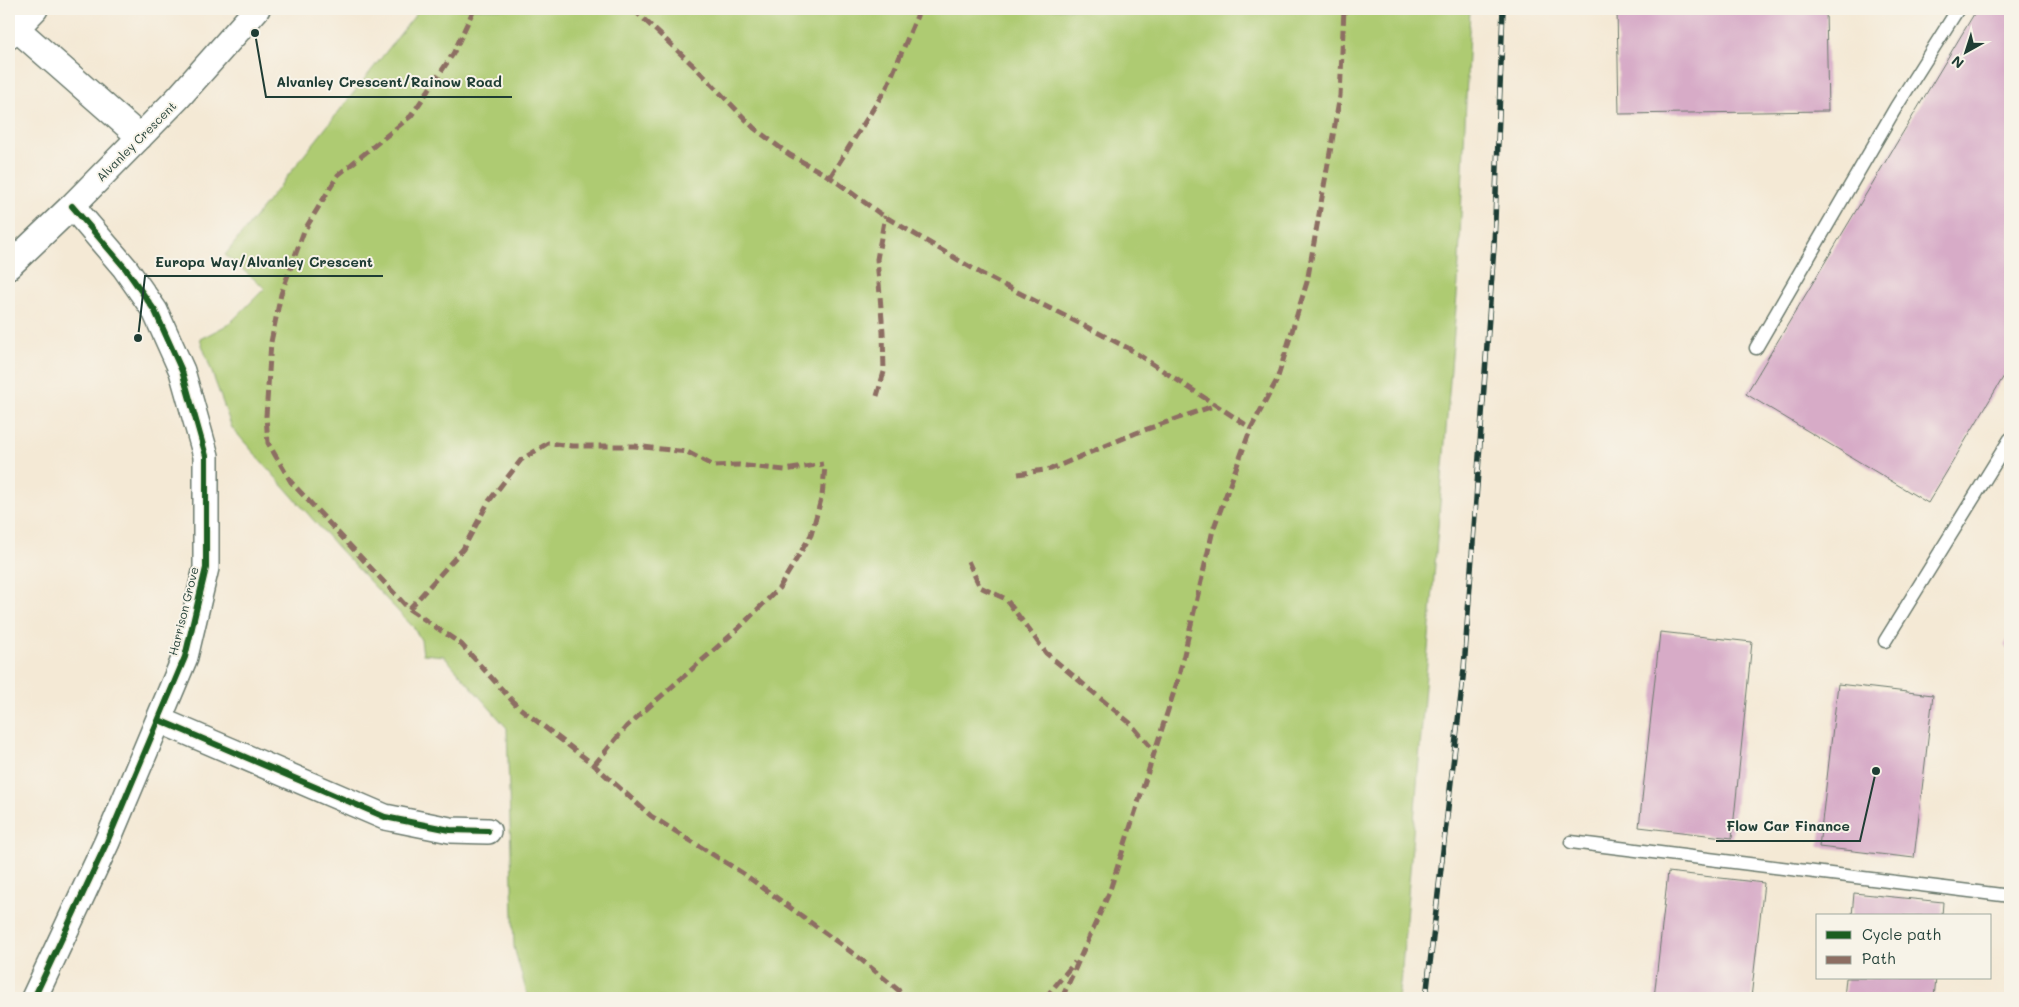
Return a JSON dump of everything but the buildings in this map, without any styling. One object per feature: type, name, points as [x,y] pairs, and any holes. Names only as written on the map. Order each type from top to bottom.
[{"type":"street","points":[[34,9],[13,33],[140,137]]},
{"type":"street","name":"Alvanley Crescent","points":[[9,266],[72,206],[178,98],[257,9]]},
{"type":"street","name":"Harrison Grove","points":[[34,998],[107,842],[185,657],[206,568],[206,456],[182,371],[154,311],[125,268],[72,206]]},
{"type":"street","points":[[159,720],[385,817],[450,830],[488,831]]},
{"type":"lane","points":[[1756,348],[1896,107],[1958,9]]},
{"type":"lane","points":[[1885,640],[2010,439]]},
{"type":"lane","points":[[1571,842],[2010,896]]},
{"type":"green space","points":[[420,9],[1470,9],[1458,283],[1398,998],[528,998],[514,947],[507,728],[444,656],[423,654],[421,640],[414,628],[339,549],[232,428],[200,339],[229,324],[265,288],[225,255]]},
{"type":"railway","points":[[1426,998],[1464,669],[1494,246],[1503,9]]},
{"type":"marked path","points":[[474,9],[453,54],[411,116],[338,175],[304,231],[281,294],[271,342],[266,416],[268,443],[291,482],[409,609],[461,644],[517,706],[594,765],[651,816],[744,874],[858,957],[908,998]]},
{"type":"marked path","points":[[633,9],[697,69],[754,128],[790,155],[830,177],[879,213],[982,274],[1128,348],[1251,428]]},
{"type":"marked path","points":[[830,177],[887,87],[920,9]]},
{"type":"marked path","points":[[1062,998],[1109,893],[1179,676],[1213,530],[1251,428],[1277,380],[1307,282],[1340,96],[1344,9]]},
{"type":"marked path","points":[[877,396],[884,372],[877,259],[885,216]]},
{"type":"marked path","points":[[1018,474],[1051,469],[1136,433],[1216,405]]},
{"type":"marked path","points":[[409,609],[463,549],[489,501],[521,460],[548,443],[572,446],[635,446],[687,452],[714,466],[739,465],[785,470],[823,464]]},
{"type":"marked path","points":[[594,765],[626,727],[739,628],[779,588],[811,535],[822,496],[825,467]]},
{"type":"marked path","points":[[968,561],[980,587],[1006,599],[1046,653],[1130,723],[1155,752]]},
{"type":"marked path","points":[[1045,998],[1075,962]]},
{"type":"cycle path","points":[[34,998],[107,842],[185,657],[206,568],[206,456],[182,371],[155,311],[125,268],[72,206]]},
{"type":"cycle path","points":[[159,720],[385,817],[450,830],[488,831]]},
{"type":"place","name":"Alvanley Crescent/Rainow Road","points":[[255,33]]},
{"type":"place","name":"Europa Way/Alvanley Crescent","points":[[138,338]]},
{"type":"place","name":"Flow Car Finance","points":[[1876,771]]}]
